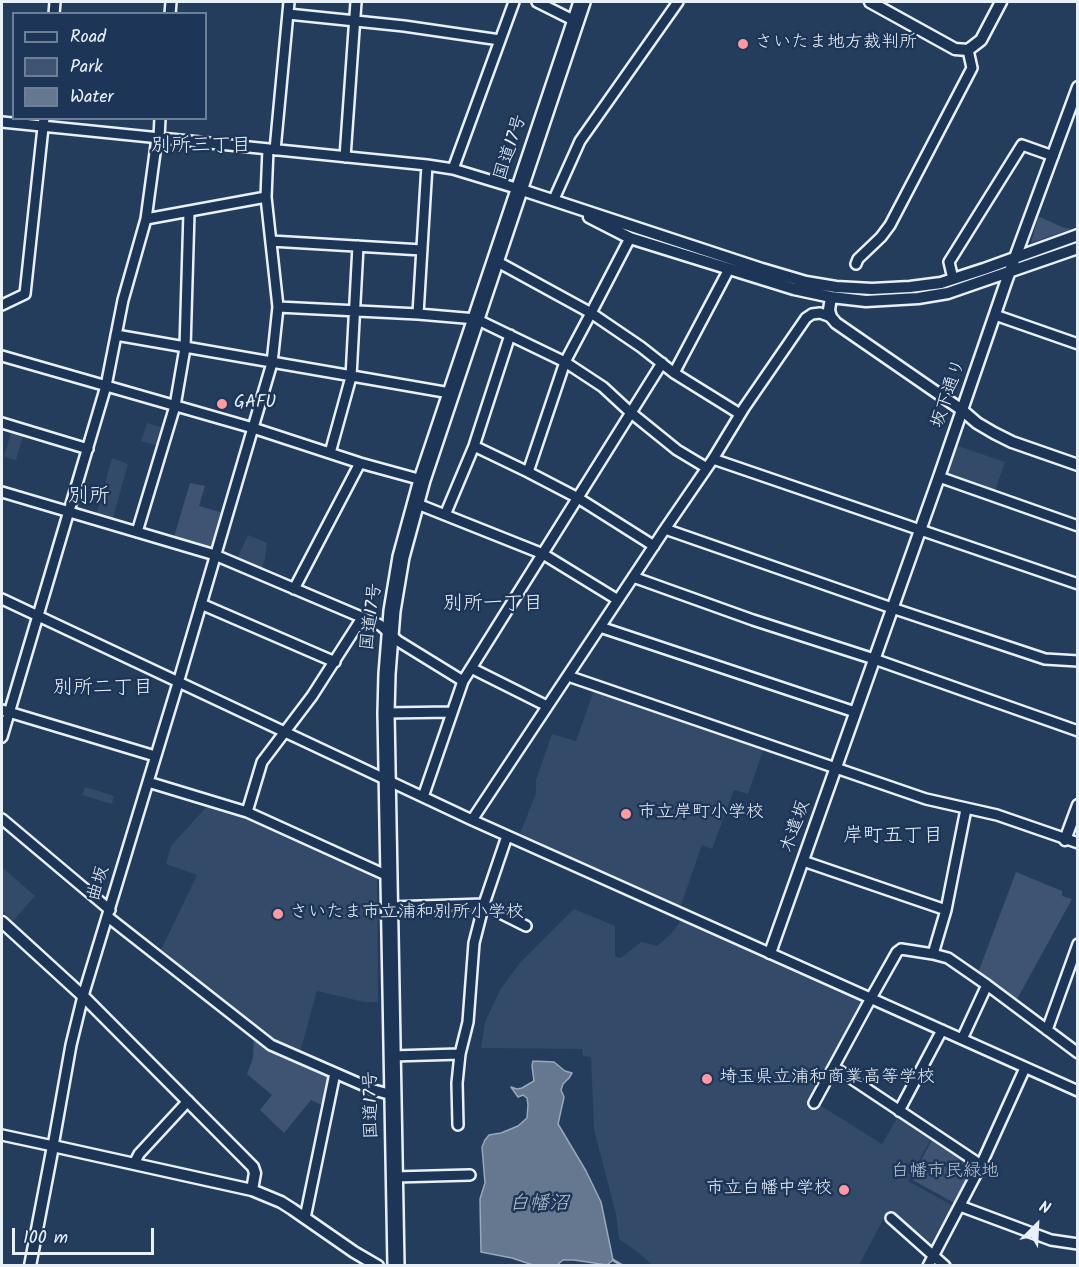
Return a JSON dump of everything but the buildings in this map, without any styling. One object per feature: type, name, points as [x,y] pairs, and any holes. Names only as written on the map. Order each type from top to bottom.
[{"type":"highway","name":"国道17号","points":[[396,1266],[386,713],[390,633],[401,557],[415,503],[450,393],[582,2]]},
{"type":"street","name":"曲坂","points":[[53,1146],[71,1045],[83,996],[272,363],[278,307],[266,197],[289,2]]},
{"type":"street","points":[[345,157],[356,2]]},
{"type":"street","points":[[453,169],[514,2]]},
{"type":"street","points":[[537,2],[575,21]]},
{"type":"street","points":[[554,199],[580,141],[678,2]]},
{"type":"street","points":[[870,2],[955,49],[968,50],[981,40],[1001,2]]},
{"type":"street","points":[[288,14],[404,26],[500,40]]},
{"type":"street","points":[[856,264],[890,225],[972,69],[968,50]]},
{"type":"street","name":"坂下通り","points":[[855,712],[1010,271],[1053,156],[1075,105],[1077,87]]},
{"type":"street","points":[[2,737],[5,711],[38,616],[106,386],[123,300],[146,219],[160,120]]},
{"type":"street","points":[[2,122],[44,122],[158,138],[453,169],[554,199],[762,269],[806,282],[836,287],[872,289],[910,287],[953,279],[1077,236]]},
{"type":"street","points":[[2,304],[25,294],[44,122]]},
{"type":"street","points":[[953,279],[949,262],[1022,145],[1053,156]]},
{"type":"street","points":[[418,314],[428,165]]},
{"type":"street","points":[[146,219],[266,197]]},
{"type":"street","points":[[554,199],[630,238],[794,289],[831,297],[866,301],[918,298],[948,293],[1077,248]]},
{"type":"street","points":[[137,532],[175,406],[185,348],[189,212]]},
{"type":"street","points":[[528,472],[565,362],[630,238]]},
{"type":"street","points":[[271,241],[422,250]]},
{"type":"street","points":[[330,453],[351,377],[358,246]]},
{"type":"street","points":[[496,261],[591,313],[674,373],[740,414]]},
{"type":"street","points":[[674,373],[729,269]]},
{"type":"street","points":[[831,297],[829,310],[836,323],[962,410],[977,423],[1003,437],[1077,465]]},
{"type":"street","points":[[278,307],[476,319],[565,362],[603,387],[677,450],[710,464],[1077,584]]},
{"type":"street","points":[[472,820],[806,318],[820,313],[831,317]]},
{"type":"street","points":[[995,315],[1077,344]]},
{"type":"street","points":[[116,335],[450,393]]},
{"type":"street","points":[[446,515],[474,446],[510,335]]},
{"type":"street","points":[[2,356],[253,428],[360,463],[422,480]]},
{"type":"street","points":[[423,797],[463,681],[662,363]]},
{"type":"street","points":[[2,423],[88,449]]},
{"type":"street","points":[[474,446],[578,498],[654,546]]},
{"type":"street","points":[[294,589],[360,463]]},
{"type":"street","points":[[939,477],[1077,526]]},
{"type":"street","points":[[2,492],[215,555],[380,626],[398,641],[463,681]]},
{"type":"street","points":[[415,503],[543,554],[618,600]]},
{"type":"street","points":[[665,529],[1045,659],[1077,661]]},
{"type":"street","points":[[633,577],[1077,731]]},
{"type":"street","points":[[2,599],[472,820],[1077,1091]]},
{"type":"street","points":[[201,604],[334,662]]},
{"type":"street","points":[[247,812],[262,762],[312,696],[362,618]]},
{"type":"street","points":[[600,627],[855,712]]},
{"type":"street","points":[[471,668],[547,706]]},
{"type":"street","points":[[568,676],[926,799],[997,815],[1077,843]]},
{"type":"street","points":[[5,711],[155,756]]},
{"type":"street","points":[[386,713],[451,712]]},
{"type":"street","name":"木遣坂","points":[[770,953],[855,712]]},
{"type":"street","points":[[148,782],[247,812],[388,876]]},
{"type":"street","points":[[1065,840],[1077,805]]},
{"type":"street","points":[[933,954],[946,910],[966,809]]},
{"type":"street","points":[[2,819],[109,913],[271,1045],[374,1090],[392,1095]]},
{"type":"street","points":[[458,1125],[457,1083],[460,1054],[468,1022],[474,943],[507,836]]},
{"type":"street","points":[[802,861],[946,910]]},
{"type":"street","points":[[390,907],[484,905],[526,926]]},
{"type":"street","points":[[2,922],[83,996],[253,1167],[255,1173],[252,1190]]},
{"type":"street","points":[[1047,1030],[1077,944]]},
{"type":"street","points":[[814,1103],[897,952],[901,950],[948,958],[1077,1053]]},
{"type":"street","points":[[962,1039],[987,985]]},
{"type":"street","points":[[899,1111],[942,1030]]},
{"type":"street","points":[[392,1056],[460,1054]]},
{"type":"street","points":[[834,1067],[981,1165]]},
{"type":"street","points":[[928,1266],[981,1165],[1025,1068]]},
{"type":"street","points":[[305,1218],[335,1072]]},
{"type":"street","points":[[134,1164],[139,1154],[188,1101]]},
{"type":"street","points":[[2,1135],[252,1190],[280,1202],[378,1266]]},
{"type":"street","points":[[30,1266],[53,1146]]},
{"type":"street","points":[[395,1177],[470,1175]]},
{"type":"street","points":[[960,1206],[1051,1240],[1077,1244]]},
{"type":"street","points":[[891,1218],[945,1266]]},
{"type":"shaded area","points":[[147,423],[164,428],[159,446],[141,441]]},
{"type":"shaded area","points":[[12,429],[24,433],[16,460],[4,457]]},
{"type":"shaded area","points":[[955,445],[1005,462],[994,494],[944,474]]},
{"type":"shaded area","points":[[112,458],[128,464],[112,521],[96,516]]},
{"type":"shaded area","points":[[248,535],[267,543],[261,570],[237,559]]},
{"type":"shaded area","name":"市立岸町小学校","points":[[594,690],[764,748],[748,794],[734,790],[712,849],[702,845],[680,908],[520,834],[536,793],[536,780],[552,734],[576,741]]},
{"type":"shaded area","points":[[85,787],[114,796],[112,804],[82,795]]},
{"type":"shaded area","name":"さいたま市立浦和別所小学校","points":[[209,804],[245,815],[377,876],[378,1002],[364,1002],[317,991],[300,1052],[274,1042],[160,952],[197,875],[166,864],[171,846]]},
{"type":"shaded area","points":[[2,867],[35,896],[13,921],[2,911]]},
{"type":"shaded area","name":"埼玉県立浦和商業高等学校","points":[[574,909],[615,926],[615,957],[621,958],[641,942],[657,946],[671,934],[683,918],[866,999],[810,1100],[882,1144],[899,1115],[932,1137],[908,1181],[953,1206],[930,1245],[887,1212],[859,1265],[652,1265],[619,1239],[616,1214],[594,1130],[591,1057],[583,1056],[582,1049],[481,1048],[485,1022],[500,990],[519,964]]},
{"type":"green space","points":[[1040,217],[1062,227],[1071,229],[1031,243]]},
{"type":"green space","points":[[190,483],[205,486],[199,506],[223,513],[212,550],[174,537]]},
{"type":"green space","points":[[1016,872],[1062,891],[1062,896],[1072,899],[1016,1001],[978,973]]},
{"type":"green space","points":[[254,1035],[331,1075],[324,1106],[311,1100],[284,1133],[260,1110],[272,1095],[247,1074],[253,1058]]},
{"type":"green space","name":"白幡市民緑地","points":[[933,1138],[976,1167],[956,1204],[911,1179]]},
{"type":"water","name":"白幡沼","points":[[533,1061],[554,1062],[565,1071],[572,1073],[561,1090],[564,1097],[558,1124],[586,1171],[601,1202],[613,1260],[607,1265],[563,1260],[557,1265],[533,1265],[481,1252],[480,1199],[485,1183],[482,1147],[489,1135],[518,1126],[527,1118],[527,1098],[523,1095],[518,1097],[511,1087],[522,1088],[534,1081]]},
{"type":"waterway","points":[[613,1260],[623,1266]]},
{"type":"place","name":"さいたま地方裁判所","points":[[743,44]]},
{"type":"place","name":"GAFU","points":[[222,404]]},
{"type":"place","name":"市立岸町小学校","points":[[626,814]]},
{"type":"place","name":"さいたま市立浦和別所小学校","points":[[278,914]]},
{"type":"place","name":"埼玉県立浦和商業高等学校","points":[[707,1079]]},
{"type":"place","name":"市立白幡中学校","points":[[844,1190]]},
{"type":"district","name":"別所三丁目","points":[[201,148]]},
{"type":"district","name":"別所","points":[[89,498]]},
{"type":"district","name":"別所一丁目","points":[[493,606]]},
{"type":"district","name":"別所二丁目","points":[[103,690]]},
{"type":"district","name":"岸町五丁目","points":[[893,838]]}]
